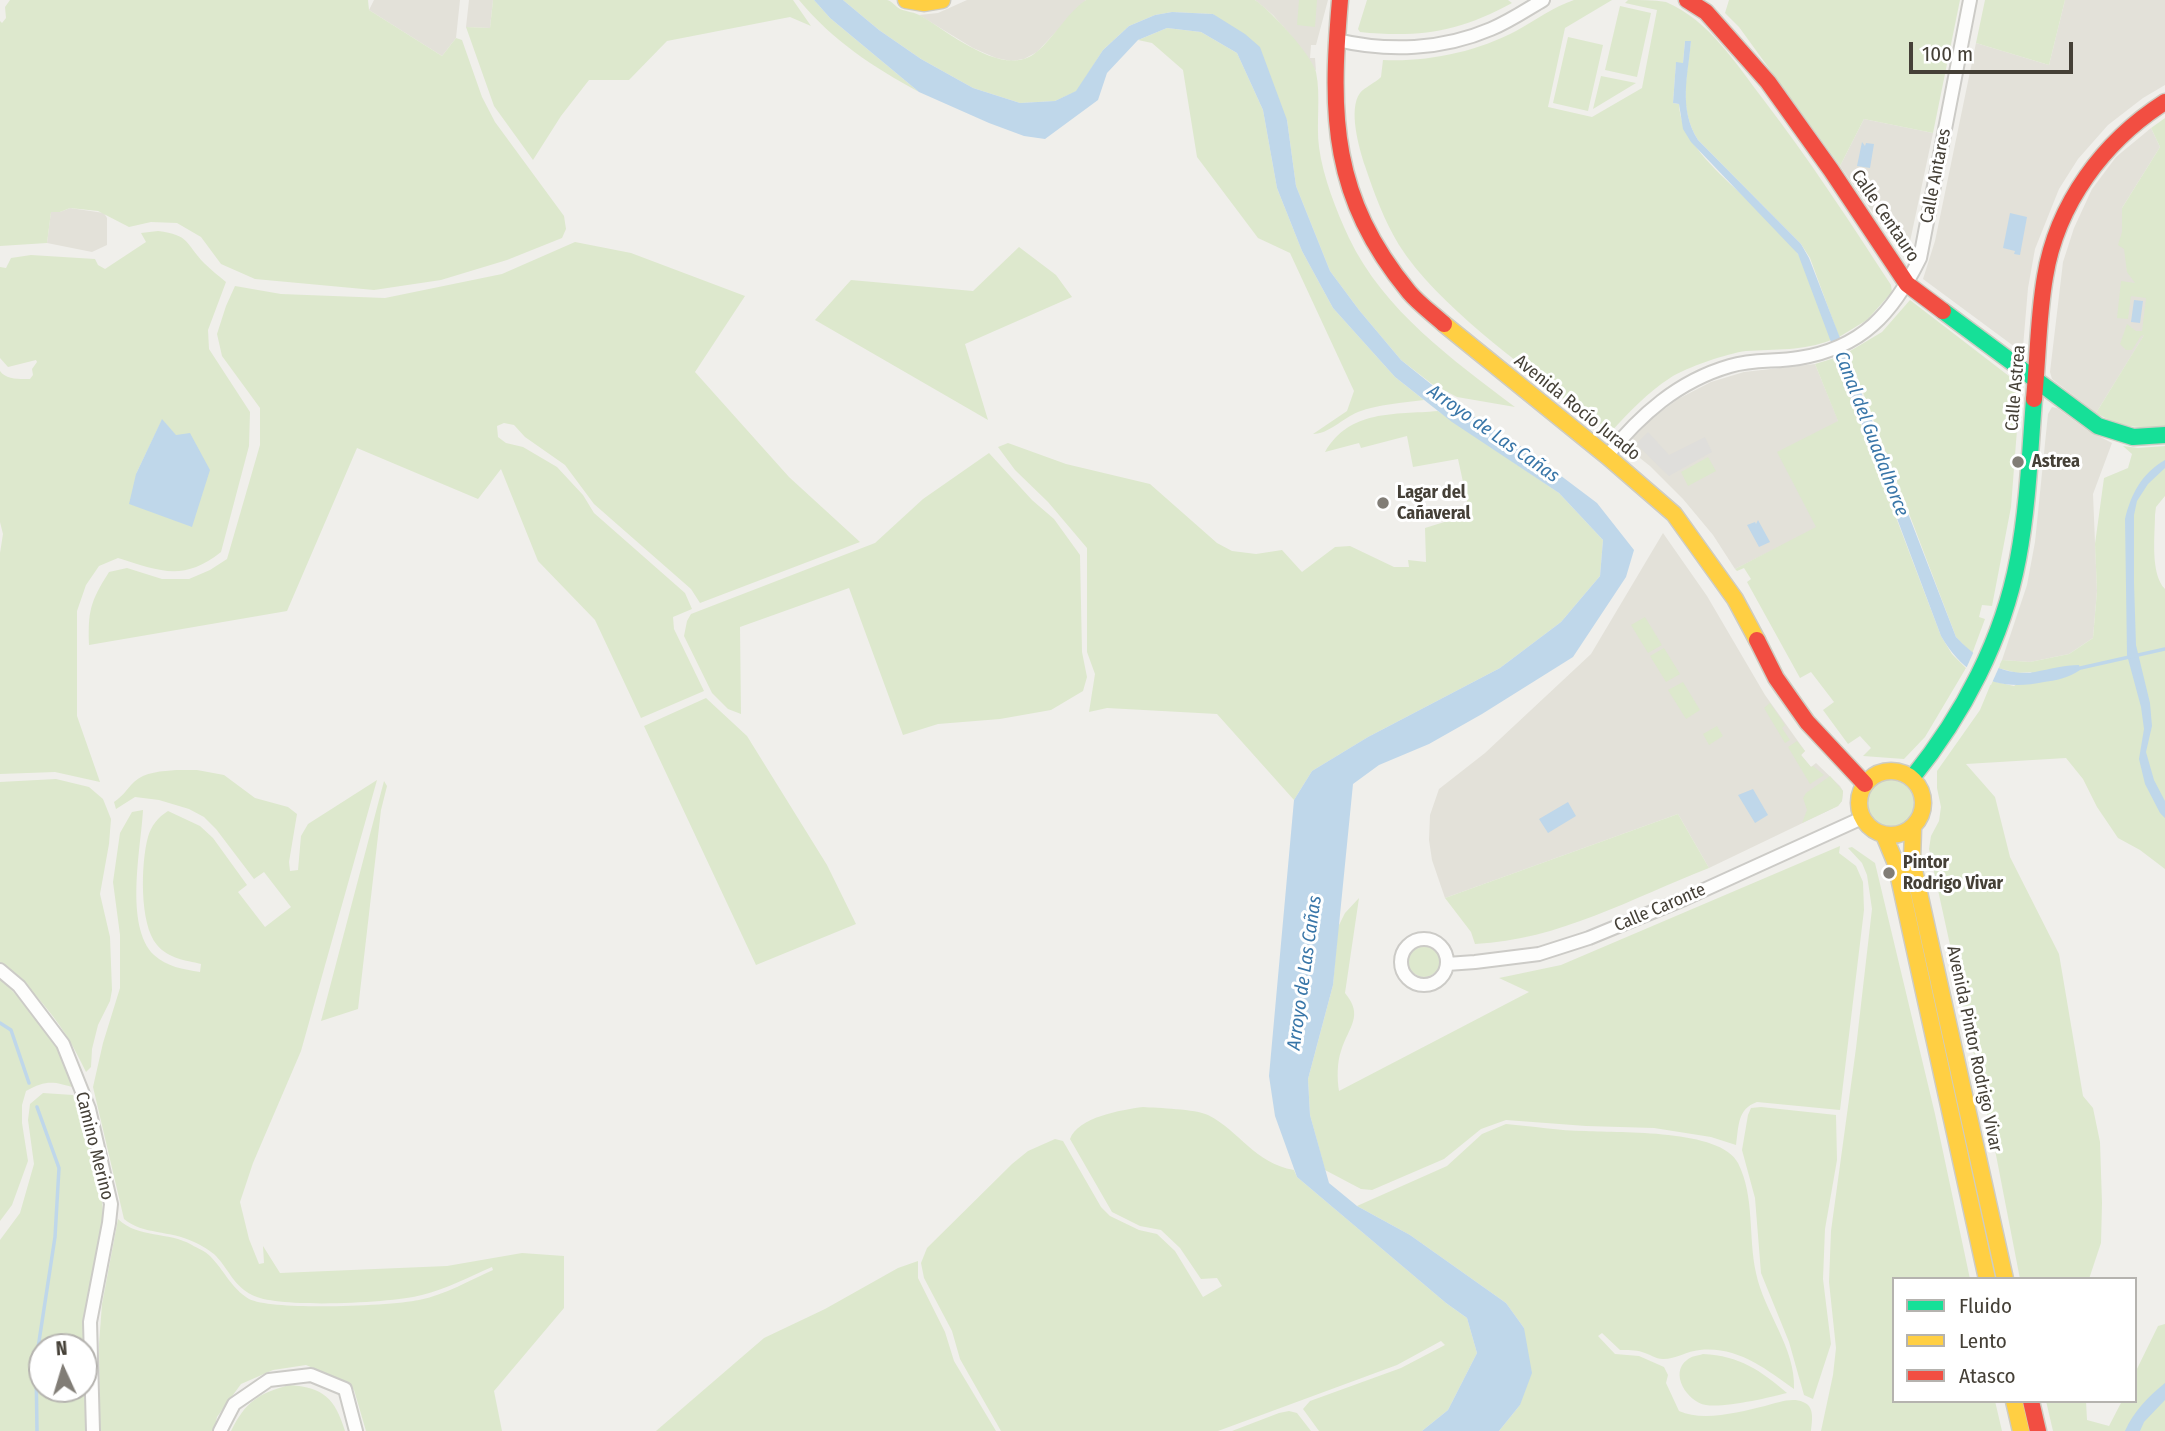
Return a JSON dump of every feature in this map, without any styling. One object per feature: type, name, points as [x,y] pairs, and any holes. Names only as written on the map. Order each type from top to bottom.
[{"type":"main road","points":[[906,0],[924,3],[942,0]]},
{"type":"main road","name":"Calle Centauro","points":[[1687,0],[1706,12],[1768,82],[1907,284],[2098,426],[2133,438],[2165,435]]},
{"type":"main road","name":"Avenida Rocío Jurado","points":[[1347,4],[1337,40],[1334,69],[1335,114],[1341,159],[1355,204],[1374,243],[1410,293],[1448,328],[1607,456],[1674,514],[1735,599],[1776,678],[1807,722],[1865,784]]},
{"type":"main road","name":"Calle Astrea","points":[[1912,778],[1931,756],[1976,681],[1988,656],[2010,590],[2022,537],[2045,276],[2053,242],[2070,200],[2092,166],[2121,134],[2165,102]]},
{"type":"main road","points":[[1882,772],[1903,773],[1912,778],[1921,789],[1924,803],[1921,817],[1913,828],[1899,835],[1884,835],[1868,826],[1859,807],[1860,794],[1865,784],[1882,772]]},
{"type":"main road","name":"Avenida Pintor Rodrigo Vivar","points":[[1913,828],[1912,861],[2005,1277]]},
{"type":"main road","name":"Avenida Pintor Rodrigo Vivar","points":[[1884,835],[1896,864],[1987,1277]]},
{"type":"main road","points":[[2014,1403],[2021,1431]]},
{"type":"main road","points":[[2031,1403],[2038,1431]]},
{"type":"street","name":"Calle Antares","points":[[1607,456],[1643,415],[1668,395],[1706,375],[1729,366],[1755,361],[1796,359],[1829,350],[1873,327],[1883,317],[1907,284],[1920,258],[1970,0]]},
{"type":"street","points":[[1337,40],[1363,46],[1401,48],[1447,43],[1490,29],[1534,2]]},
{"type":"street","name":"Calle Caronte","points":[[1447,964],[1539,954],[1589,938],[1684,899],[1862,818]]},
{"type":"street","name":"Camino Merino","points":[[0,970],[19,986],[63,1044],[89,1109],[111,1204],[90,1322],[93,1431]]},
{"type":"street","points":[[220,1431],[234,1404],[269,1380],[311,1375],[345,1389],[356,1431]]},
{"type":"shaded area","points":[[374,0],[460,0],[456,38],[442,56],[369,10]]},
{"type":"shaded area","points":[[469,0],[493,0],[490,28],[466,27]]},
{"type":"shaded area","points":[[967,0],[1086,0],[1037,52],[1024,59],[1011,61],[973,48],[919,15],[938,13]]},
{"type":"shaded area","points":[[1255,0],[1328,0],[1316,45],[1311,45],[1310,58],[1315,58],[1316,71],[1293,38],[1273,15]]},
{"type":"shaded area","points":[[2065,0],[2165,0],[2165,85],[2108,125],[2078,159],[2059,189],[2035,249],[2028,288],[2023,347],[2019,350],[1923,279],[1935,241],[1976,43],[2049,65]]},
{"type":"shaded area","points":[[1864,119],[1933,133],[1908,251],[1903,255],[1840,166]]},
{"type":"shaded area","points":[[2151,128],[2160,147],[2122,208],[2161,308],[2096,413],[2052,379],[2050,372],[2063,262],[2074,228],[2092,189],[2116,157]]},
{"type":"shaded area","points":[[70,208],[104,213],[107,218],[107,245],[92,252],[47,243],[51,211],[60,212]]},
{"type":"shaded area","points":[[1815,364],[1838,420],[1817,528],[1735,569],[1713,535],[1683,499],[1628,446],[1651,419],[1678,399],[1711,382],[1744,372]]},
{"type":"shaded area","points":[[2052,407],[2112,443],[2093,494],[2097,591],[2093,638],[2069,654],[2030,662],[2002,660],[2027,585],[2035,542],[2048,414]]},
{"type":"shaded area","points":[[1648,432],[1669,455],[1705,437],[1712,452],[1669,476],[1636,444]]},
{"type":"shaded area","points":[[1663,533],[1707,596],[1765,695],[1805,751],[1801,755],[1811,767],[1816,763],[1840,786],[1843,791],[1842,801],[1838,806],[1709,868],[1678,814],[1445,898],[1432,860],[1429,840],[1430,815],[1439,789],[1485,753],[1591,654]]},
{"type":"green space","points":[[10,0],[368,0],[369,10],[442,56],[456,38],[462,40],[482,97],[495,122],[564,216],[566,229],[562,238],[507,260],[441,280],[374,290],[255,279],[221,264],[201,237],[177,223],[151,222],[129,227],[98,211],[70,208],[51,212],[47,243],[0,246],[0,21],[2,23],[6,18],[5,7]]},
{"type":"green space","points":[[493,0],[793,0],[811,26],[790,17],[667,41],[629,80],[589,80],[561,116],[533,160],[494,106],[466,27],[490,28]]},
{"type":"green space","points":[[799,0],[814,0],[830,18],[919,92],[854,52]]},
{"type":"green space","points":[[843,0],[887,0],[900,9],[919,15],[988,55],[1016,60],[1036,52],[1086,0],[1255,0],[1290,34],[1313,64],[1318,90],[1318,138],[1324,170],[1339,216],[1364,264],[1381,289],[1422,332],[1515,407],[1457,397],[1432,384],[1401,360],[1359,310],[1330,271],[1296,186],[1287,120],[1213,14],[1172,12],[1155,15],[1129,26],[1103,50],[1077,91],[1055,101],[1020,103],[973,88],[921,59],[879,30]]},
{"type":"green space","points":[[1299,0],[1317,0],[1315,27],[1297,25]]},
{"type":"green space","points":[[1367,0],[1508,0],[1512,3],[1456,27],[1420,33],[1381,34],[1360,32],[1358,29]]},
{"type":"green space","points":[[1574,0],[1612,0],[1565,28],[1548,107],[1592,117],[1642,88],[1657,10],[1625,3],[1628,0],[1666,2],[1696,20],[1721,44],[1780,122],[1891,285],[1892,292],[1867,320],[1839,337],[1810,258],[1801,244],[1698,140],[1686,104],[1691,41],[1685,41],[1683,63],[1676,63],[1673,103],[1679,104],[1684,125],[1694,145],[1710,164],[1768,218],[1798,254],[1813,285],[1831,340],[1800,348],[1738,352],[1686,370],[1654,390],[1611,432],[1591,417],[1593,414],[1582,404],[1576,408],[1505,352],[1435,289],[1399,245],[1380,206],[1358,139],[1355,109],[1360,93],[1381,77],[1383,60],[1434,57],[1485,45]]},
{"type":"green space","points":[[1729,0],[1960,0],[1933,133],[1864,119],[1840,166],[1739,27],[1725,13]]},
{"type":"green space","points":[[1985,0],[2065,0],[2049,65],[1976,43]]},
{"type":"green space","points":[[1620,6],[1651,13],[1637,77],[1605,70]]},
{"type":"green space","points":[[1167,28],[1201,32],[1237,53],[1263,110],[1277,188],[1302,251],[1333,308],[1395,377],[1424,400],[1366,409],[1330,429],[1313,434],[1347,411],[1354,391],[1290,253],[1258,238],[1197,157],[1183,70],[1152,43],[1138,40]]},
{"type":"green space","points":[[1568,37],[1603,45],[1588,111],[1553,103]]},
{"type":"green space","points":[[1601,76],[1636,83],[1593,109]]},
{"type":"green space","points":[[2165,118],[2165,426],[2137,427],[2121,424],[2096,413],[2144,335],[2132,350],[2126,350],[2120,344],[2127,324],[2136,331],[2142,331],[2146,298],[2131,296],[2128,319],[2117,318],[2121,281],[2135,283],[2127,272],[2124,249],[2118,245],[2122,232],[2122,208],[2160,147],[2151,128]]},
{"type":"green space","points":[[158,231],[182,238],[204,263],[226,282],[208,330],[209,349],[250,412],[249,446],[221,552],[183,571],[159,570],[118,558],[99,566],[86,585],[77,611],[77,716],[100,782],[55,772],[0,774],[0,553],[3,534],[0,522],[0,371],[9,377],[30,379],[37,362],[36,360],[8,367],[0,358],[0,267],[6,268],[11,258],[31,255],[95,259],[98,265],[105,269],[146,242],[141,233]],"holes":[[[162,420],[176,436],[136,474]]]},
{"type":"green space","points":[[575,242],[631,253],[745,296],[695,372],[789,477],[860,542],[700,603],[691,589],[594,504],[565,465],[525,437],[514,425],[504,423],[497,426],[498,437],[506,443],[523,447],[557,467],[583,495],[594,513],[685,593],[692,609],[673,617],[674,629],[704,691],[641,718],[595,620],[538,561],[501,469],[478,499],[357,448],[287,611],[89,645],[92,607],[109,572],[127,568],[162,579],[189,579],[227,559],[260,445],[260,408],[222,356],[217,334],[235,286],[281,294],[385,298],[502,274]]},
{"type":"green space","points":[[1019,247],[1056,275],[1072,297],[965,344],[988,420],[815,320],[851,280],[973,291]]},
{"type":"green space","points":[[1910,300],[2018,383],[2020,391],[2011,507],[1992,606],[1982,605],[1979,617],[1985,619],[1972,654],[1956,637],[1856,374],[1850,368],[1845,354],[1882,332]]},
{"type":"green space","points":[[1838,357],[1844,380],[1941,636],[1952,654],[1966,668],[1925,737],[1904,759],[1863,756],[1871,748],[1860,736],[1848,744],[1823,710],[1834,702],[1811,672],[1800,678],[1747,582],[1751,579],[1744,568],[1737,571],[1735,569],[1816,527],[1777,452],[1838,421],[1815,364]]},
{"type":"green space","points":[[1438,411],[1559,493],[1603,540],[1600,576],[1561,622],[1500,668],[1368,737],[1312,771],[1294,800],[1217,714],[1107,708],[1089,712],[1095,674],[1087,652],[1087,548],[1048,502],[1015,470],[998,447],[1008,443],[1066,464],[1150,484],[1217,543],[1232,551],[1256,554],[1282,550],[1302,572],[1335,547],[1350,546],[1394,567],[1409,567],[1408,560],[1426,562],[1425,528],[1470,514],[1458,459],[1413,467],[1407,436],[1361,448],[1359,443],[1325,452],[1335,438],[1360,421],[1390,414]]},
{"type":"green space","points":[[2123,446],[2165,446],[2165,496],[2156,507],[2154,543],[2157,574],[2165,589],[2165,869],[2118,838],[2097,807],[2083,779],[2066,758],[1966,764],[1995,797],[2010,857],[2059,954],[2083,1096],[2093,1108],[2100,1142],[2101,1243],[2090,1277],[2020,1277],[1996,1155],[1929,849],[1941,807],[1937,771],[1980,710],[1992,681],[2014,686],[2032,672],[2017,673],[1998,668],[2002,660],[2030,662],[2069,654],[2093,638],[2097,591],[2095,544],[2104,478],[2128,468],[2132,454]]},
{"type":"green space","points":[[989,453],[1032,500],[1054,519],[1080,555],[1082,652],[1087,677],[1083,691],[1051,710],[1000,719],[938,724],[903,735],[849,588],[740,627],[741,714],[728,709],[712,693],[684,636],[691,614],[875,543],[923,499]]},
{"type":"green space","points":[[1708,457],[1716,471],[1688,486],[1681,472]]},
{"type":"green space","points":[[1645,617],[1662,645],[1648,653],[1631,625]]},
{"type":"green space","points":[[1664,648],[1680,674],[1666,682],[1650,656]]},
{"type":"green space","points":[[1683,682],[1700,710],[1686,719],[1668,690]]},
{"type":"green space","points":[[706,698],[747,736],[827,865],[856,924],[756,965],[644,726]]},
{"type":"green space","points":[[1770,703],[1785,725],[1782,728],[1790,740],[1785,743],[1764,708]]},
{"type":"green space","points":[[1717,726],[1723,736],[1709,745],[1703,734]]},
{"type":"green space","points":[[1797,741],[1805,751],[1801,755],[1811,767],[1824,775],[1810,784],[1788,747]]},
{"type":"green space","points":[[197,770],[224,775],[255,798],[288,807],[297,814],[290,871],[298,870],[301,836],[308,824],[377,780],[301,1051],[253,1163],[240,1202],[249,1239],[259,1264],[264,1263],[263,1246],[280,1273],[447,1266],[522,1253],[564,1256],[564,1308],[494,1391],[502,1431],[366,1431],[354,1390],[338,1379],[306,1365],[273,1370],[241,1384],[217,1417],[214,1431],[100,1431],[99,1344],[102,1304],[118,1219],[135,1230],[183,1241],[203,1251],[215,1261],[243,1295],[262,1303],[332,1306],[419,1300],[438,1295],[493,1270],[492,1267],[440,1290],[407,1298],[336,1303],[285,1302],[252,1295],[241,1287],[216,1256],[203,1246],[185,1238],[140,1228],[124,1219],[93,1087],[120,988],[120,935],[113,882],[120,833],[132,812],[143,810],[136,886],[139,925],[145,942],[154,955],[170,965],[200,972],[201,964],[178,958],[162,950],[151,935],[147,923],[143,892],[146,848],[153,826],[168,811],[200,826],[213,838],[247,885],[238,892],[265,927],[291,907],[264,872],[254,879],[204,817],[189,809],[159,800],[135,797],[116,809],[114,802],[138,779],[154,773]]},
{"type":"green space","points":[[1830,776],[1843,791],[1842,801],[1838,806],[1802,823],[1807,810],[1803,798]]},
{"type":"green space","points":[[56,779],[89,787],[103,799],[111,819],[100,894],[110,937],[112,990],[110,1001],[98,1025],[91,1067],[86,1072],[50,1012],[0,962],[0,782]]},
{"type":"green space","points":[[1890,780],[1907,787],[1914,804],[1907,821],[1890,828],[1873,821],[1866,804],[1873,787]]},
{"type":"green space","points":[[384,781],[387,786],[381,810],[358,1009],[321,1021]]},
{"type":"green space","points":[[1678,814],[1709,868],[1595,916],[1536,935],[1475,944],[1471,932],[1445,898]]},
{"type":"green space","points":[[1840,846],[1839,853],[1856,866],[1863,882],[1864,910],[1840,1110],[1757,1102],[1742,1114],[1736,1145],[1711,1137],[1654,1128],[1506,1120],[1481,1129],[1444,1159],[1372,1190],[1361,1189],[1325,1170],[1310,1115],[1308,1079],[1333,985],[1338,927],[1345,913],[1359,898],[1345,993],[1354,1008],[1354,1015],[1339,1060],[1339,1091],[1529,992],[1499,978],[1561,965]]},
{"type":"green space","points":[[1852,847],[1875,863],[1935,1114],[1970,1277],[1892,1277],[1892,1403],[1995,1403],[2002,1431],[1821,1431],[1836,1348],[1829,1282],[1831,1231],[1872,909],[1867,875],[1862,863],[1848,848]]},
{"type":"green space","points":[[1424,945],[1435,950],[1440,961],[1435,972],[1424,977],[1413,972],[1408,961],[1413,950]]},
{"type":"green space","points":[[0,978],[43,1023],[62,1053],[75,1088],[50,1083],[26,1091],[22,1105],[22,1123],[28,1161],[12,1205],[0,1221]]},
{"type":"green space","points":[[43,1093],[73,1095],[87,1136],[102,1196],[103,1219],[85,1320],[85,1333],[28,1333],[28,1403],[86,1403],[86,1431],[0,1431],[0,1240],[20,1213],[34,1164],[28,1120],[30,1104]]},
{"type":"green space","points":[[1143,1107],[1186,1110],[1208,1115],[1268,1161],[1294,1170],[1297,1177],[1467,1318],[1477,1353],[1448,1410],[1422,1431],[1319,1431],[1303,1409],[1310,1401],[1401,1368],[1445,1345],[1441,1341],[1397,1365],[1218,1431],[1001,1431],[960,1359],[952,1331],[924,1278],[921,1263],[927,1248],[1028,1151],[1055,1139],[1063,1141],[1101,1207],[1110,1216],[1139,1230],[1157,1234],[1175,1251],[1203,1297],[1222,1286],[1217,1278],[1201,1279],[1180,1248],[1161,1230],[1140,1226],[1112,1212],[1070,1139],[1075,1131],[1091,1120]]},
{"type":"green space","points":[[1751,1108],[1836,1115],[1837,1160],[1825,1229],[1823,1279],[1831,1344],[1813,1399],[1804,1395],[1789,1342],[1761,1273],[1755,1198],[1742,1150]]},
{"type":"green space","points":[[1506,1124],[1668,1135],[1691,1138],[1728,1152],[1738,1163],[1747,1189],[1756,1273],[1790,1359],[1794,1389],[1739,1355],[1700,1350],[1660,1359],[1640,1351],[1620,1350],[1602,1333],[1598,1336],[1615,1354],[1639,1356],[1664,1367],[1668,1375],[1666,1383],[1679,1411],[1699,1416],[1722,1415],[1794,1400],[1807,1404],[1811,1410],[1811,1431],[1499,1431],[1520,1405],[1524,1328],[1506,1303],[1410,1235],[1357,1206],[1447,1166],[1482,1134]]},
{"type":"green space","points":[[918,1261],[918,1278],[945,1332],[954,1361],[996,1431],[656,1431],[764,1338],[825,1309],[898,1268]]},
{"type":"green space","points":[[2165,1324],[2165,1431],[2053,1431],[2046,1403],[2086,1403],[2087,1420],[2109,1426],[2121,1403],[2137,1403],[2137,1369],[2158,1326]]},
{"type":"green space","points":[[1703,1354],[1739,1361],[1768,1377],[1787,1393],[1724,1405],[1699,1403],[1687,1393],[1680,1379],[1680,1372],[1689,1359]]},
{"type":"green space","points":[[289,1385],[311,1388],[326,1396],[337,1410],[345,1431],[231,1431],[242,1412],[254,1400]]},
{"type":"green space","points":[[1279,1413],[1297,1413],[1311,1431],[1232,1431]]},
{"type":"water","name":"Arroyo de Las Cañas","points":[[814,0],[843,0],[879,30],[921,59],[973,88],[1020,103],[1055,101],[1076,91],[1103,50],[1129,26],[1155,15],[1172,12],[1213,14],[1245,34],[1260,47],[1287,120],[1296,186],[1330,271],[1359,310],[1401,360],[1462,409],[1528,451],[1597,503],[1634,550],[1626,577],[1573,657],[1482,714],[1429,744],[1379,765],[1353,784],[1333,985],[1308,1079],[1310,1115],[1329,1183],[1357,1206],[1410,1235],[1506,1303],[1524,1328],[1532,1373],[1520,1405],[1499,1431],[1422,1431],[1448,1410],[1477,1353],[1467,1318],[1297,1177],[1275,1116],[1269,1076],[1294,800],[1312,771],[1368,737],[1500,668],[1561,622],[1600,576],[1603,540],[1559,493],[1452,422],[1395,377],[1333,308],[1302,251],[1277,188],[1263,110],[1237,53],[1201,32],[1167,28],[1138,40],[1107,73],[1098,100],[1045,139],[1024,136],[989,123],[919,92],[830,18]]},
{"type":"water","points":[[1685,41],[1691,41],[1686,104],[1692,128],[1698,140],[1801,244],[1809,258],[1956,637],[1991,665],[2012,672],[2035,672],[2079,665],[2080,670],[2063,678],[2027,685],[1998,683],[1984,678],[1961,662],[1941,636],[1798,254],[1691,142],[1683,129],[1679,104],[1673,103],[1676,62],[1683,63]]},
{"type":"water","points":[[1862,142],[1865,146],[1866,143],[1874,144],[1870,168],[1857,166]]},
{"type":"water","points":[[2010,213],[2027,217],[2020,255],[2003,248]]},
{"type":"water","points":[[2134,300],[2143,301],[2140,323],[2131,322]]},
{"type":"water","points":[[162,419],[176,435],[190,433],[210,470],[192,527],[129,504],[136,474]]},
{"type":"water","points":[[2165,460],[2165,468],[2148,484],[2137,501],[2134,515],[2134,583],[2136,645],[2150,703],[2152,726],[2146,752],[2154,780],[2165,801],[2165,818],[2145,784],[2139,759],[2144,729],[2127,655],[2125,519],[2139,485],[2150,471]]},
{"type":"water","points":[[1758,520],[1770,542],[1759,547],[1747,525],[1756,524]]},
{"type":"water","points":[[1753,789],[1768,815],[1755,823],[1738,795]]},
{"type":"water","points":[[1568,802],[1576,816],[1548,833],[1539,819]]},
{"type":"water","points":[[2165,1383],[2165,1400],[2144,1422],[2140,1431],[2125,1431],[2142,1405]]},
{"type":"pier","points":[[1974,651],[2000,665],[1991,685],[1965,671]]},
{"type":"waterway","name":"Canal del Guadalhorce","points":[[2076,669],[2165,649]]},
{"type":"waterway","points":[[0,1023],[11,1030],[29,1083]]},
{"type":"waterway","points":[[37,1107],[59,1168],[55,1237],[36,1361],[37,1431]]},
{"type":"traffic: fast","points":[[1943,311],[2098,426],[2133,437],[2165,435]]},
{"type":"traffic: fast","points":[[1912,778],[1931,754],[1964,702],[1979,675],[2002,618],[2021,539],[2034,399]]},
{"type":"traffic: slow","points":[[906,0],[924,3],[942,0]]},
{"type":"traffic: slow","points":[[1444,324],[1674,514],[1735,599],[1757,640]]},
{"type":"traffic: slow","points":[[1891,771],[1903,773],[1914,780],[1921,791],[1923,803],[1921,815],[1914,826],[1903,833],[1891,835],[1879,833],[1868,826],[1861,815],[1859,803],[1861,791],[1868,780],[1879,773],[1891,771]]},
{"type":"traffic: slow","points":[[1913,828],[1912,861],[2005,1277]]},
{"type":"traffic: slow","points":[[1884,835],[1896,864],[1987,1277]]},
{"type":"traffic: slow","points":[[2014,1403],[2021,1431]]},
{"type":"traffic: jam","points":[[1340,0],[1337,118],[1350,188],[1364,223],[1383,257],[1413,296],[1444,324]]},
{"type":"traffic: jam","points":[[1687,0],[1706,12],[1768,82],[1907,284],[1943,311]]},
{"type":"traffic: jam","points":[[2034,399],[2045,277],[2060,224],[2072,199],[2103,155],[2122,135],[2165,102]]},
{"type":"traffic: jam","points":[[1757,640],[1776,678],[1807,722],[1865,784]]},
{"type":"traffic: jam","points":[[2031,1403],[2038,1431]]},
{"type":"place","name":"Astrea","points":[[2018,462]]},
{"type":"place","name":"Lagar del Cañaveral","points":[[1383,503]]},
{"type":"place","name":"Pintor Rodrigo Vivar","points":[[1889,873]]}]
